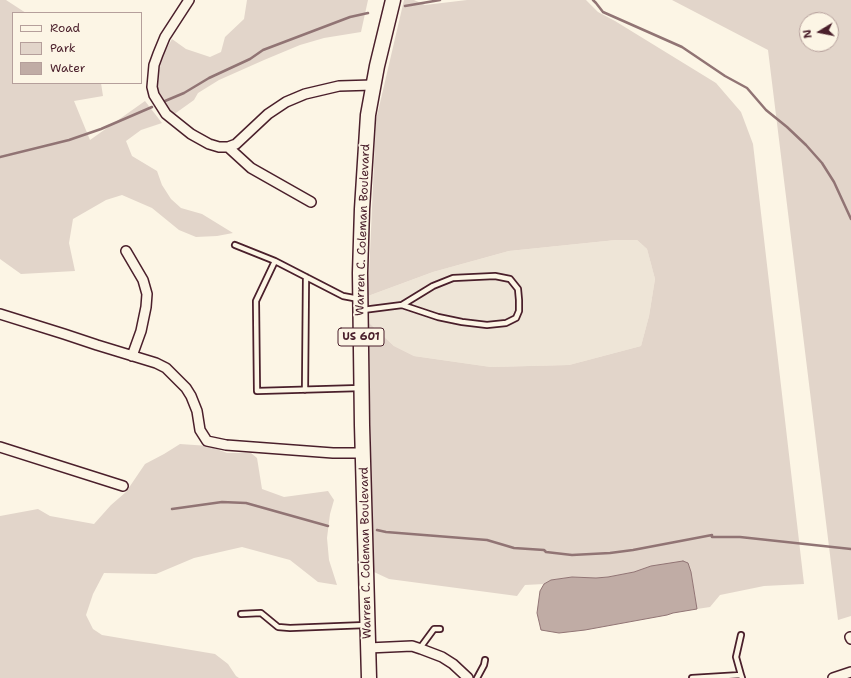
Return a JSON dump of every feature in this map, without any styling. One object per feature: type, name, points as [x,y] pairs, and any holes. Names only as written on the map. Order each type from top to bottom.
[{"type":"highway","name":"Warren C. Coleman Boulevard","points":[[369,678],[362,388],[361,216],[368,115],[377,66],[393,0]]},
{"type":"street","points":[[189,0],[165,37],[154,65],[152,87],[154,95],[166,114],[191,134],[209,144],[219,147],[228,147],[236,144],[268,114],[286,102],[305,94],[339,86],[373,85]]},
{"type":"street","points":[[228,147],[251,168],[311,202]]},
{"type":"street","points":[[126,251],[143,280],[146,294],[146,307],[141,331],[132,356]]},
{"type":"street","points":[[0,314],[156,363],[166,368],[186,388],[197,411],[200,430],[207,441],[226,445],[333,453],[364,453]]},
{"type":"street","points":[[0,447],[123,486]]},
{"type":"street","points":[[368,648],[412,646],[419,648],[442,657],[453,664],[468,678]]},
{"type":"street","points":[[833,678],[851,672]]},
{"type":"lane","points":[[235,245],[275,261],[361,305],[402,305],[456,321],[487,325],[506,323],[516,318],[519,312],[518,289],[510,279],[495,276],[453,278],[433,286],[402,305]]},
{"type":"lane","points":[[275,261],[256,301],[256,390],[362,388]]},
{"type":"lane","points":[[305,390],[306,277]]},
{"type":"lane","points":[[241,614],[262,613],[278,627],[290,628],[368,625]]},
{"type":"lane","points":[[419,648],[434,629],[440,629]]},
{"type":"lane","points":[[692,678],[742,677],[736,657],[740,635]]},
{"type":"lane","points":[[477,678],[485,660]]},
{"type":"shaded area","points":[[616,240],[637,240],[647,249],[655,279],[649,316],[641,346],[569,365],[491,367],[414,356],[394,346],[368,322],[368,296],[433,272],[509,251]]},
{"type":"green space","points":[[0,0],[6,0],[24,12],[12,12],[12,84],[101,84],[103,96],[74,101],[90,140],[145,101],[162,123],[141,130],[126,141],[132,156],[157,171],[162,185],[171,199],[181,208],[202,214],[233,233],[217,236],[196,237],[179,230],[152,208],[122,195],[106,200],[73,219],[69,243],[75,271],[21,274],[0,259]]},
{"type":"green space","points":[[247,0],[368,0],[361,32],[324,38],[300,45],[264,60],[219,80],[198,93],[194,100],[173,115],[166,109],[160,98],[158,90],[158,74],[164,53],[172,39],[186,49],[210,57],[221,52],[225,37],[244,19]]},
{"type":"green space","points":[[404,0],[414,0],[425,5],[467,0],[586,0],[598,12],[716,83],[741,112],[753,144],[804,584],[764,586],[720,595],[710,607],[697,609],[691,572],[688,563],[651,566],[634,572],[608,577],[572,577],[551,580],[544,584],[525,585],[517,596],[389,579],[374,572],[368,322],[394,346],[414,356],[491,367],[569,365],[641,346],[649,316],[655,279],[647,249],[637,240],[616,240],[509,251],[433,272],[368,296],[376,120]]},
{"type":"green space","points":[[672,0],[851,0],[851,616],[838,620],[768,50]]},
{"type":"green space","points":[[180,444],[209,446],[227,453],[251,453],[257,458],[262,489],[284,497],[328,491],[334,500],[330,514],[327,538],[329,560],[337,585],[318,582],[290,560],[242,547],[194,558],[156,574],[104,573],[93,594],[86,615],[93,629],[102,635],[215,654],[228,664],[239,678],[0,678],[0,516],[38,509],[50,516],[94,524],[111,505],[126,492],[145,464]]},
{"type":"water","points":[[683,561],[688,563],[691,572],[697,609],[585,630],[559,633],[541,630],[537,613],[540,591],[544,584],[551,580],[572,577],[608,577],[634,572],[651,566]]},
{"type":"waterway","points":[[405,6],[440,0]]},
{"type":"waterway","points":[[593,0],[603,12],[682,47],[725,76],[747,88],[766,110],[787,127],[822,163],[834,182],[851,219]]},
{"type":"waterway","points":[[165,101],[184,93],[209,78],[250,59],[263,50],[350,17],[368,13]]},
{"type":"waterway","points":[[0,157],[69,140],[101,129],[152,107]]},
{"type":"waterway","points":[[172,509],[222,502],[246,503],[328,526]]},
{"type":"waterway","points":[[377,530],[487,540],[514,548],[544,550],[546,552],[572,555],[633,550],[712,535],[712,537],[740,537],[851,549]]}]
